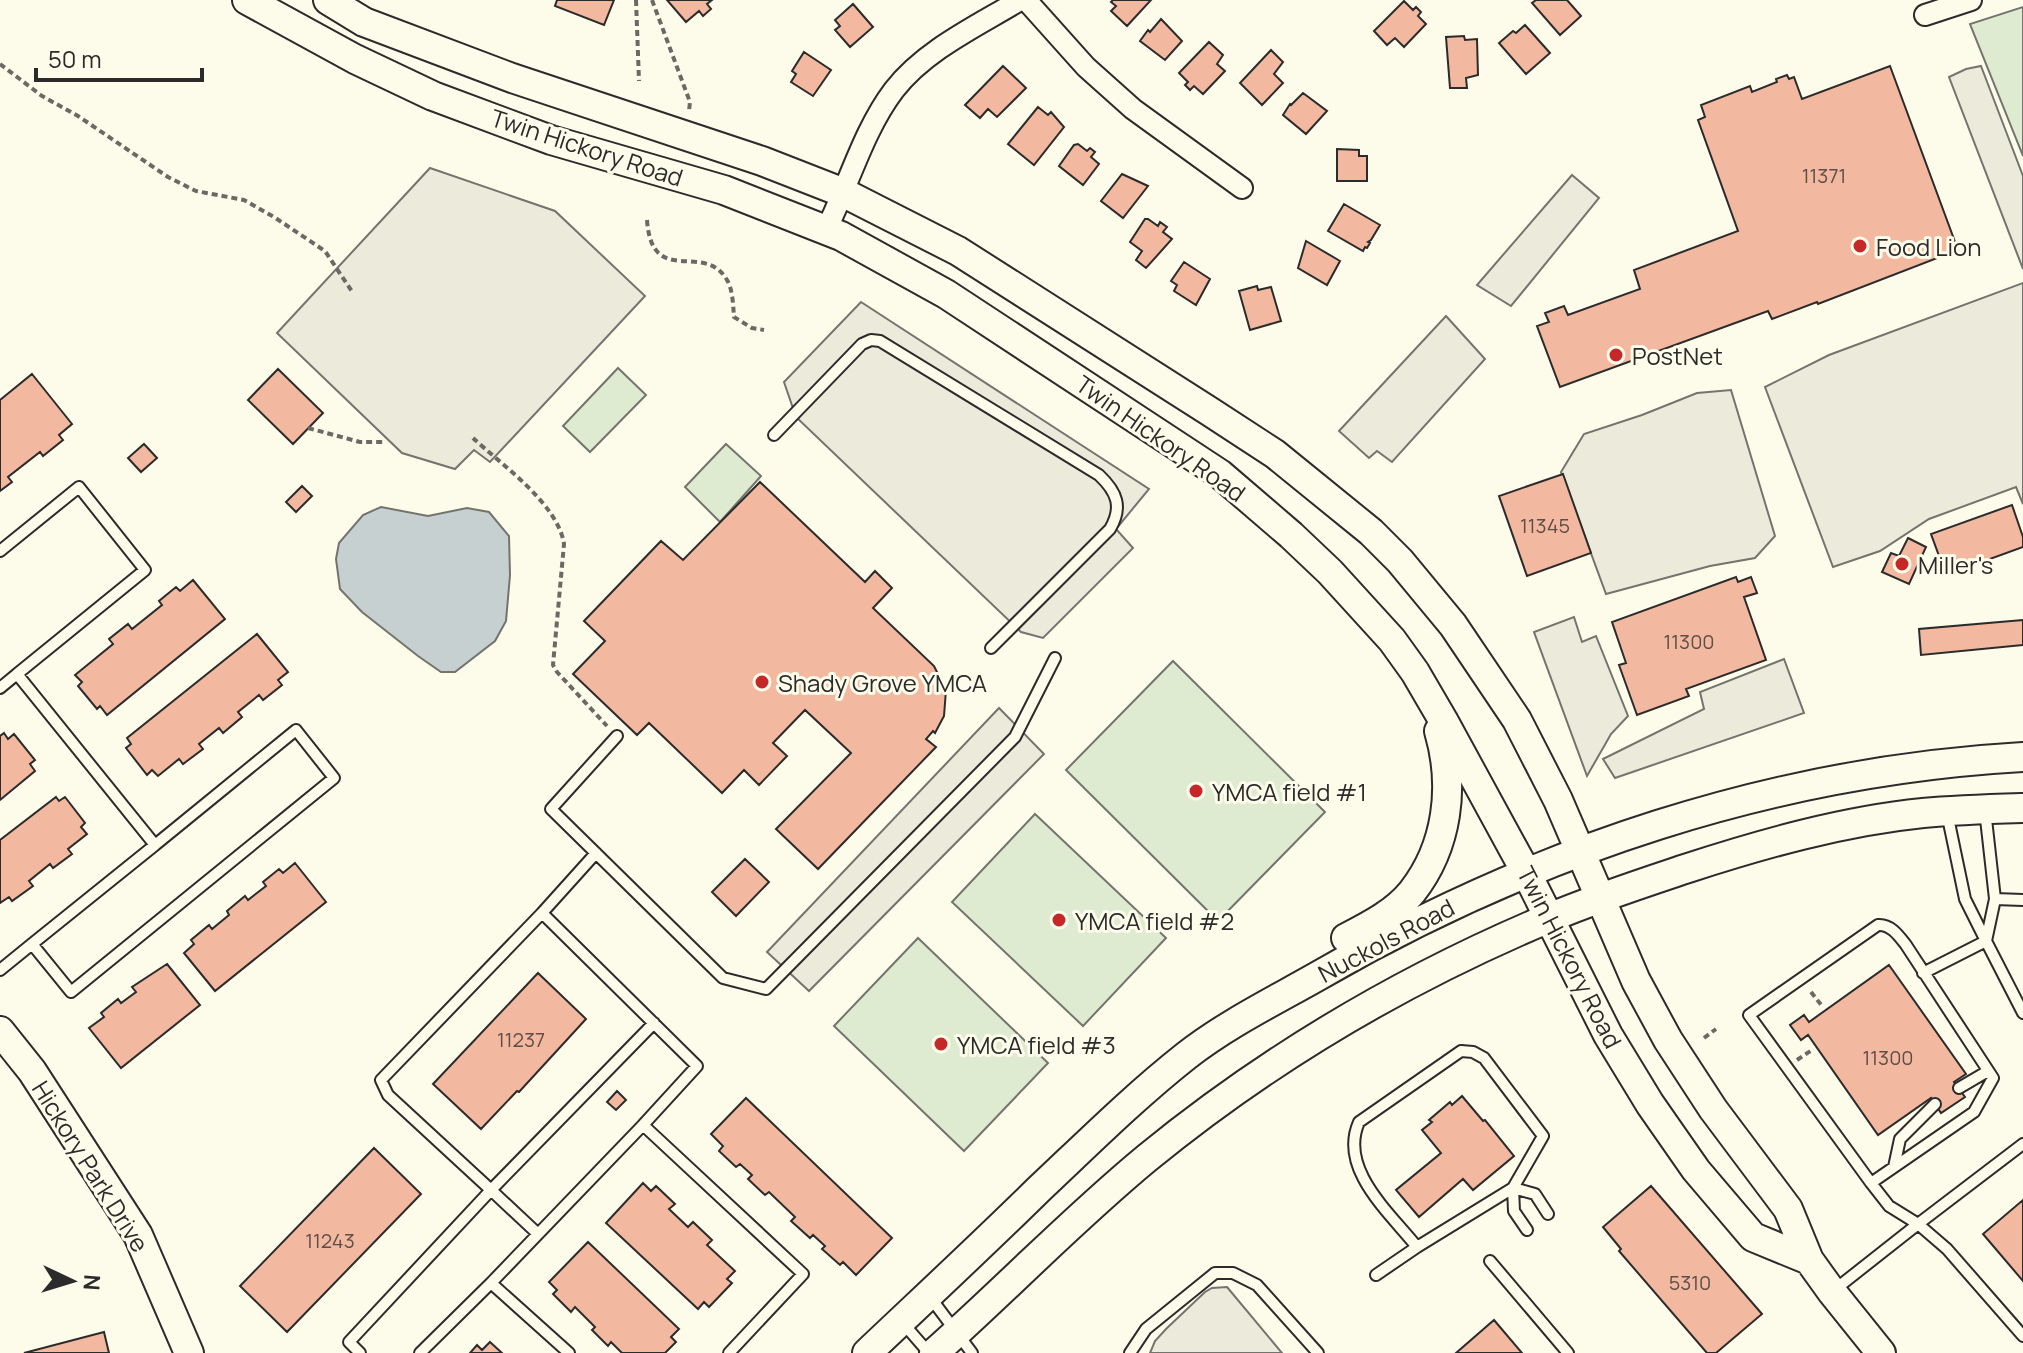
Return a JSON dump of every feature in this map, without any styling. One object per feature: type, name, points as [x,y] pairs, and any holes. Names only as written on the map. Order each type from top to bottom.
[{"type":"main road","name":"Twin Hickory Road","points":[[328,0],[364,22],[512,78],[762,161],[844,193],[958,251],[1275,454],[1371,532],[1427,594],[1494,684],[1540,762],[1636,981],[1668,1040],[1713,1109],[1788,1209],[1809,1260],[1881,1353]]},
{"type":"main road","name":"Twin Hickory Road","points":[[260,3],[355,59],[433,96],[551,140],[724,190],[826,230],[946,294],[1220,474],[1330,572],[1392,640],[1415,672],[1527,874],[1608,1035],[1650,1104],[1696,1170],[1753,1237],[1809,1260]]},
{"type":"main road","points":[[1214,1035],[1307,960],[1392,910],[1411,893],[1428,867],[1446,818],[1446,762],[1440,734],[1415,672]]},
{"type":"main road","name":"Nuckols Road","points":[[867,1353],[1115,1118],[1214,1035],[1362,951],[1463,899],[1580,850],[1709,808],[1782,789],[1852,776],[2023,757]]},
{"type":"main road","points":[[932,1353],[965,1343],[1074,1221],[1148,1157],[1235,1091],[1336,1025],[1379,1001],[1549,918],[1748,850],[1865,822],[1947,811],[2023,808]]},
{"type":"main road","name":"Hickory Park Drive","points":[[0,1031],[32,1071],[138,1235],[189,1353]]},
{"type":"street","points":[[826,230],[862,146],[894,90],[932,54],[1020,0]]},
{"type":"street","points":[[1026,0],[1086,67],[1133,109],[1242,188]]},
{"type":"street","points":[[1925,15],[1971,0]]},
{"type":"lane","points":[[774,435],[862,344],[871,340],[880,341],[1099,475],[1115,494],[1117,517],[1110,529],[991,648]]},
{"type":"lane","points":[[0,551],[79,487],[145,570],[0,688]]},
{"type":"lane","points":[[617,736],[551,809],[723,978],[766,989],[1015,737],[1055,658]]},
{"type":"lane","points":[[17,674],[155,845]]},
{"type":"lane","points":[[0,970],[32,944],[155,845],[296,730],[334,778],[71,992],[32,944]]},
{"type":"lane","points":[[1984,809],[1995,899],[1986,941]]},
{"type":"lane","points":[[1947,811],[1965,899],[2023,1013]]},
{"type":"lane","points":[[538,1234],[388,1095],[381,1080],[596,853]]},
{"type":"lane","points":[[1995,899],[2023,900]]},
{"type":"lane","points":[[420,1353],[491,1283],[697,1066],[542,913]]},
{"type":"lane","points":[[1871,1183],[1974,1112],[1993,1078],[1899,935],[1885,924],[1878,925],[1749,1015],[1871,1183],[1889,1206],[1918,1224],[1947,1249],[2023,1336]]},
{"type":"lane","points":[[1923,973],[1986,941]]},
{"type":"lane","points":[[360,1353],[349,1342],[491,1190],[654,1023]]},
{"type":"lane","points":[[1376,1275],[1513,1188],[1543,1136],[1484,1058],[1473,1052],[1461,1051],[1359,1122],[1353,1136],[1359,1174],[1417,1247]]},
{"type":"lane","points":[[1959,1088],[1988,1071]]},
{"type":"lane","points":[[1894,1167],[1900,1139],[1935,1104]]},
{"type":"lane","points":[[643,1125],[803,1274],[729,1353]]},
{"type":"lane","points":[[1832,1292],[2023,1144]]},
{"type":"lane","points":[[1513,1188],[1535,1194],[1548,1214]]},
{"type":"lane","points":[[1513,1188],[1514,1211],[1527,1230]]},
{"type":"lane","points":[[1490,1261],[1568,1353]]},
{"type":"lane","points":[[1130,1353],[1146,1329],[1215,1273],[1233,1273],[1257,1285],[1318,1353]]},
{"type":"lane","points":[[491,1283],[569,1353]]},
{"type":"lane","points":[[928,1295],[965,1343]]},
{"type":"lane","points":[[901,1321],[932,1353]]},
{"type":"path","points":[[636,0],[639,81]]},
{"type":"path","points":[[652,0],[690,102],[689,115]]},
{"type":"path","points":[[0,64],[42,96],[168,177],[196,191],[244,200],[274,217],[325,251],[353,293]]},
{"type":"path","points":[[647,220],[648,239],[658,254],[674,262],[707,262],[726,279],[734,317],[752,328],[764,330]]},
{"type":"path","points":[[308,428],[360,442],[385,442]]},
{"type":"path","points":[[473,438],[543,504],[562,529],[564,544],[553,665],[617,736]]},
{"type":"path","points":[[1704,1038],[1716,1029]]},
{"type":"green space","points":[[2023,7],[2023,156],[1970,24]]},
{"type":"green space","points":[[618,368],[646,395],[590,452],[563,426]]},
{"type":"green space","points":[[726,444],[761,476],[720,522],[685,487]]},
{"type":"green space","name":"YMCA field #1","points":[[1173,661],[1325,812],[1218,921],[1066,770]]},
{"type":"green space","name":"YMCA field #2","points":[[1035,814],[1166,938],[1083,1026],[952,902]]},
{"type":"green space","name":"YMCA field #3","points":[[918,938],[1048,1063],[964,1151],[834,1026]]},
{"type":"shaded area","points":[[1981,66],[2023,176],[2023,269],[1949,77]]},
{"type":"shaded area","points":[[430,168],[555,211],[645,296],[490,462],[474,450],[455,469],[402,453],[277,333]]},
{"type":"shaded area","points":[[1572,175],[1599,198],[1511,306],[1477,285]]},
{"type":"shaded area","points":[[2023,283],[2023,504],[2016,487],[1929,519],[1880,551],[1833,567],[1765,387],[1829,355]]},
{"type":"shaded area","points":[[861,302],[1149,489],[1116,529],[1133,548],[1043,638],[1021,632],[796,417],[784,382]]},
{"type":"shaded area","points":[[1446,316],[1485,359],[1392,462],[1377,451],[1369,458],[1339,431]]},
{"type":"shaded area","points":[[1731,390],[1775,536],[1755,558],[1710,566],[1606,594],[1561,472],[1584,434],[1697,393]]},
{"type":"shaded area","points":[[381,507],[428,516],[467,508],[489,512],[509,536],[506,621],[495,641],[455,672],[441,672],[418,656],[362,612],[340,589],[336,559],[339,543],[363,515]]},
{"type":"shaded area","points":[[1574,617],[1582,642],[1596,636],[1628,716],[1611,734],[1587,776],[1534,632]]},
{"type":"shaded area","points":[[1784,659],[1804,713],[1615,778],[1603,759],[1704,709],[1700,692]]},
{"type":"shaded area","points":[[999,708],[1044,754],[809,991],[767,952]]},
{"type":"shaded area","points":[[1227,1287],[1282,1353],[1150,1353],[1155,1341],[1205,1292]]},
{"type":"building","points":[[557,0],[614,0],[604,25],[555,6]]},
{"type":"building","points":[[667,0],[712,0],[707,4],[711,9],[703,16],[699,11],[686,22]]},
{"type":"building","points":[[1151,0],[1127,26],[1111,11],[1116,6],[1111,2]]},
{"type":"building","points":[[1536,0],[1567,0],[1581,16],[1560,35],[1532,3]]},
{"type":"building","points":[[1404,1],[1413,10],[1416,7],[1421,12],[1418,16],[1426,24],[1404,47],[1395,38],[1387,45],[1374,31]]},
{"type":"building","points":[[853,4],[873,27],[850,47],[835,30],[840,26],[835,20]]},
{"type":"building","points":[[1161,19],[1182,41],[1165,60],[1140,41]]},
{"type":"building","points":[[1525,25],[1550,53],[1526,74],[1499,43]]},
{"type":"building","points":[[1464,36],[1465,40],[1477,39],[1478,75],[1466,78],[1467,88],[1450,88],[1446,37]]},
{"type":"building","points":[[1209,42],[1223,55],[1217,64],[1225,71],[1203,94],[1194,86],[1190,90],[1185,85],[1188,82],[1179,73]]},
{"type":"building","points":[[1271,50],[1283,62],[1274,74],[1283,83],[1262,105],[1240,83]]},
{"type":"building","points":[[804,52],[831,70],[813,96],[791,82],[796,74],[792,71]]},
{"type":"building","points":[[1003,66],[1026,88],[997,117],[988,109],[980,118],[965,105]]},
{"type":"building","points":[[1890,66],[1958,250],[1818,304],[1772,319],[1768,311],[1560,387],[1537,326],[1549,322],[1545,313],[1564,306],[1568,315],[1640,289],[1634,270],[1738,231],[1698,120],[1705,117],[1701,105],[1750,86],[1752,92],[1787,75],[1789,79],[1794,77],[1802,99]]},
{"type":"building","points":[[1303,93],[1327,111],[1306,134],[1283,115]]},
{"type":"building","points":[[1038,107],[1048,115],[1051,112],[1064,127],[1034,165],[1008,144]]},
{"type":"building","points":[[1078,144],[1087,151],[1090,148],[1095,152],[1091,157],[1099,164],[1083,185],[1059,166]]},
{"type":"building","points":[[1337,149],[1359,150],[1359,156],[1367,156],[1367,181],[1337,181]]},
{"type":"building","points":[[1122,174],[1148,186],[1123,218],[1101,201]]},
{"type":"building","points":[[1344,204],[1380,225],[1363,251],[1328,231]]},
{"type":"building","points":[[1145,219],[1167,227],[1163,232],[1172,239],[1146,268],[1136,260],[1142,251],[1130,242]]},
{"type":"building","points":[[1306,241],[1340,261],[1327,285],[1298,268]]},
{"type":"building","points":[[1184,262],[1210,279],[1196,305],[1174,291],[1177,285],[1171,281]]},
{"type":"building","points":[[1257,286],[1258,290],[1271,287],[1281,321],[1250,330],[1239,291]]},
{"type":"building","points":[[278,369],[323,413],[293,444],[248,400]]},
{"type":"building","points":[[32,374],[72,424],[59,435],[63,440],[43,456],[40,452],[8,477],[12,482],[0,491],[0,400]]},
{"type":"building","points":[[144,444],[157,458],[141,472],[128,458]]},
{"type":"building","points":[[1563,474],[1591,553],[1527,576],[1499,496]]},
{"type":"building","name":"Shady Grove YMCA","points":[[760,482],[865,582],[875,571],[892,588],[873,608],[934,666],[946,690],[944,716],[935,733],[933,731],[926,739],[936,747],[818,869],[776,829],[851,753],[805,710],[773,743],[787,756],[759,785],[744,770],[722,793],[649,723],[637,735],[573,674],[605,641],[584,621],[661,541],[683,560]]},
{"type":"building","points":[[302,486],[312,496],[296,512],[286,502]]},
{"type":"building","name":"Miller's","points":[[2012,505],[2023,537],[2023,547],[1946,575],[1931,534]]},
{"type":"building","name":"Miller's","points":[[1908,538],[1926,547],[1909,584],[1882,572],[1891,553],[1899,556]]},
{"type":"building","points":[[1736,577],[1738,582],[1751,577],[1757,593],[1744,597],[1766,660],[1686,689],[1689,696],[1637,715],[1619,665],[1626,663],[1612,622]]},
{"type":"building","points":[[193,580],[225,619],[107,715],[100,706],[97,709],[78,686],[82,682],[75,675],[113,644],[109,639],[128,624],[132,629],[162,605],[159,601],[176,587],[180,591]]},
{"type":"building","name":"Miller's","points":[[2023,620],[2023,645],[1921,655],[1919,629]]},
{"type":"building","points":[[257,634],[288,672],[278,680],[282,685],[263,700],[259,695],[238,712],[242,717],[223,733],[219,728],[199,744],[203,749],[183,764],[179,759],[158,776],[152,770],[147,775],[126,748],[131,744],[127,738]]},
{"type":"building","points":[[4,733],[8,739],[14,734],[35,760],[30,764],[35,771],[0,800],[0,736]]},
{"type":"building","points":[[56,797],[59,801],[65,797],[85,823],[81,827],[87,834],[68,849],[72,854],[53,868],[50,864],[29,881],[33,886],[12,901],[9,897],[0,903],[0,840]]},
{"type":"building","points":[[745,859],[769,882],[736,916],[712,892]]},
{"type":"building","points":[[295,863],[326,902],[215,991],[184,953],[194,944],[191,940],[209,925],[212,929],[245,896],[248,900],[266,886],[263,882],[279,869],[283,873]]},
{"type":"building","points":[[167,964],[200,1005],[121,1068],[89,1028],[104,1017],[101,1013],[118,999],[121,1003],[136,992],[132,987]]},
{"type":"building","points":[[1889,965],[1966,1074],[1954,1082],[1965,1097],[1941,1113],[1931,1098],[1878,1135],[1808,1035],[1801,1040],[1790,1025],[1804,1015],[1809,1022]]},
{"type":"building","points":[[538,973],[586,1019],[481,1129],[433,1084]]},
{"type":"building","points":[[617,1091],[626,1100],[616,1110],[607,1102]]},
{"type":"building","points":[[1462,1096],[1514,1156],[1473,1190],[1463,1179],[1419,1217],[1396,1190],[1441,1153],[1422,1130],[1450,1102],[1452,1105]]},
{"type":"building","points":[[746,1098],[892,1238],[856,1275],[843,1262],[840,1265],[822,1249],[825,1246],[813,1235],[810,1238],[791,1221],[795,1217],[769,1192],[765,1195],[748,1179],[752,1175],[740,1164],[736,1167],[719,1151],[723,1146],[711,1134]]},
{"type":"building","points":[[374,1148],[421,1194],[287,1332],[240,1286]]},
{"type":"building","points":[[643,1183],[651,1191],[656,1186],[675,1204],[669,1209],[688,1227],[693,1222],[712,1240],[707,1245],[735,1271],[727,1279],[732,1283],[709,1307],[704,1302],[698,1309],[606,1223]]},
{"type":"building","points":[[1651,1186],[1762,1314],[1716,1353],[1707,1353],[1619,1251],[1621,1249],[1603,1227]]},
{"type":"building","points":[[2023,1200],[2023,1281],[1983,1234]]},
{"type":"building","points":[[588,1242],[679,1329],[671,1337],[676,1342],[665,1353],[622,1353],[611,1342],[608,1346],[575,1307],[571,1312],[553,1294],[557,1290],[549,1282]]},
{"type":"building","points":[[1494,1320],[1522,1353],[1456,1353]]},
{"type":"building","points":[[104,1332],[109,1353],[24,1353]]},
{"type":"building","points":[[490,1342],[502,1353],[470,1353],[477,1345],[482,1350]]},
{"type":"place","name":"Food Lion","points":[[1860,246]]},
{"type":"place","name":"PostNet","points":[[1616,355]]},
{"type":"place","name":"Miller's","points":[[1902,564]]},
{"type":"place","name":"Shady Grove YMCA","points":[[762,682]]},
{"type":"place","name":"YMCA field #1","points":[[1196,791]]},
{"type":"place","name":"YMCA field #2","points":[[1059,920]]},
{"type":"place","name":"YMCA field #3","points":[[941,1044]]}]
